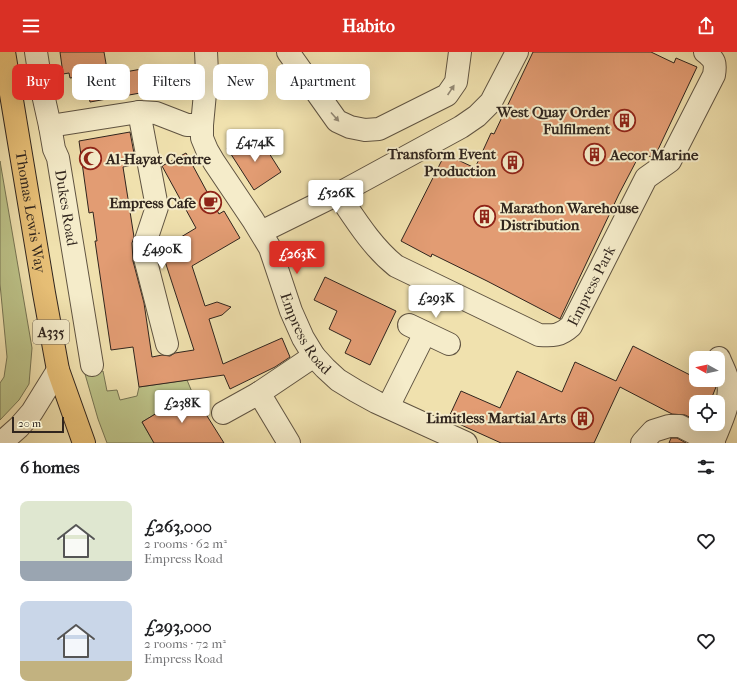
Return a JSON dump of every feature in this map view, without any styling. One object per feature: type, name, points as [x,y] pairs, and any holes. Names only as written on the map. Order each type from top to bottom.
[{"type":"main road","name":"Thomas Lewis Way","points":[[4,52],[58,370],[84,443]]},
{"type":"street","name":"Dukes Road","points":[[36,52],[54,149],[58,158],[92,365]]},
{"type":"street","name":"Empress Road","points":[[206,52],[207,72],[202,125],[202,138],[206,150],[270,248],[291,311],[314,356],[338,380],[388,407],[466,443]]},
{"type":"street","points":[[288,52],[337,121],[350,127],[365,130],[379,129],[447,95],[456,82],[460,52]]},
{"type":"street","points":[[260,232],[338,194],[461,127],[477,116],[491,102],[517,52]]},
{"type":"street","name":"Empress Park","points":[[338,194],[356,222],[383,256],[396,266],[539,335],[550,336],[563,333],[571,326],[646,178],[670,161],[711,82],[714,75],[715,64],[712,57],[705,52]]},
{"type":"street","points":[[139,112],[157,207],[145,243],[145,258],[167,344]]},
{"type":"street","points":[[50,126],[139,112],[156,113],[186,125],[202,125]]},
{"type":"street","points":[[388,407],[417,329],[449,344]]},
{"type":"street","points":[[223,413],[259,393],[314,356]]},
{"type":"street","points":[[1,443],[19,427],[32,412],[58,370]]},
{"type":"street","points":[[642,443],[653,431],[669,426],[680,426],[713,443],[722,419],[733,397],[725,373]]},
{"type":"street","points":[[259,393],[289,443]]},
{"type":"green space","points":[[0,161],[32,348],[29,384],[19,400],[0,420],[0,383],[4,377],[7,357],[0,284]]},
{"type":"green space","points":[[103,371],[107,391],[117,390],[120,400],[137,396],[139,387],[187,380],[192,392],[142,422],[154,443],[107,443],[98,419],[85,374]]},
{"type":"building","points":[[60,52],[104,52],[106,64],[72,64],[72,78],[70,78],[69,73],[64,74],[64,64],[62,64]]},
{"type":"building","points":[[533,52],[651,52],[674,63],[676,58],[697,67],[655,156],[653,158],[641,152],[619,194],[560,319],[432,254],[431,257],[401,241],[445,154],[475,168],[491,133],[494,134]]},
{"type":"building","points":[[138,70],[138,93],[130,95],[130,71]]},
{"type":"building","points":[[90,100],[101,100],[90,102]]},
{"type":"building","points":[[130,132],[136,164],[123,167],[134,237],[132,243],[133,261],[144,303],[152,357],[162,355],[170,356],[175,353],[194,350],[161,249],[196,228],[162,166],[186,153],[219,214],[224,211],[240,238],[192,266],[205,306],[217,302],[231,307],[222,315],[209,319],[223,364],[282,338],[290,357],[275,367],[230,389],[224,375],[139,387],[133,347],[111,350],[95,241],[97,241],[93,212],[89,213],[79,141]]},
{"type":"building","points":[[240,139],[248,152],[262,142],[281,172],[254,190],[227,148]]},
{"type":"building","points":[[325,277],[396,311],[370,365],[345,353],[351,340],[329,329],[337,311],[314,300]]},
{"type":"building","points":[[633,346],[689,374],[689,387],[716,387],[713,395],[689,395],[689,417],[672,414],[620,387],[594,443],[501,443],[448,419],[461,391],[500,408],[517,371],[562,392],[575,362],[616,381]]},
{"type":"building","points":[[192,392],[224,443],[154,443],[142,422]]},
{"type":"building","points":[[671,438],[677,438],[686,443],[669,443]]},
{"type":"place","name":"West Quay Order Fulfilment","points":[[625,121]]},
{"type":"place","name":"Aecor Marine","points":[[595,155]]},
{"type":"place","name":"Al-Hayat Centre","points":[[91,159]]},
{"type":"place","name":"Transform Event Production","points":[[512,163]]},
{"type":"place","name":"Empress Cafe","points":[[211,203]]},
{"type":"place","name":"Marathon Warehouse Distribution","points":[[485,217]]},
{"type":"place","name":"Limitless Martial Arts","points":[[582,418]]}]
